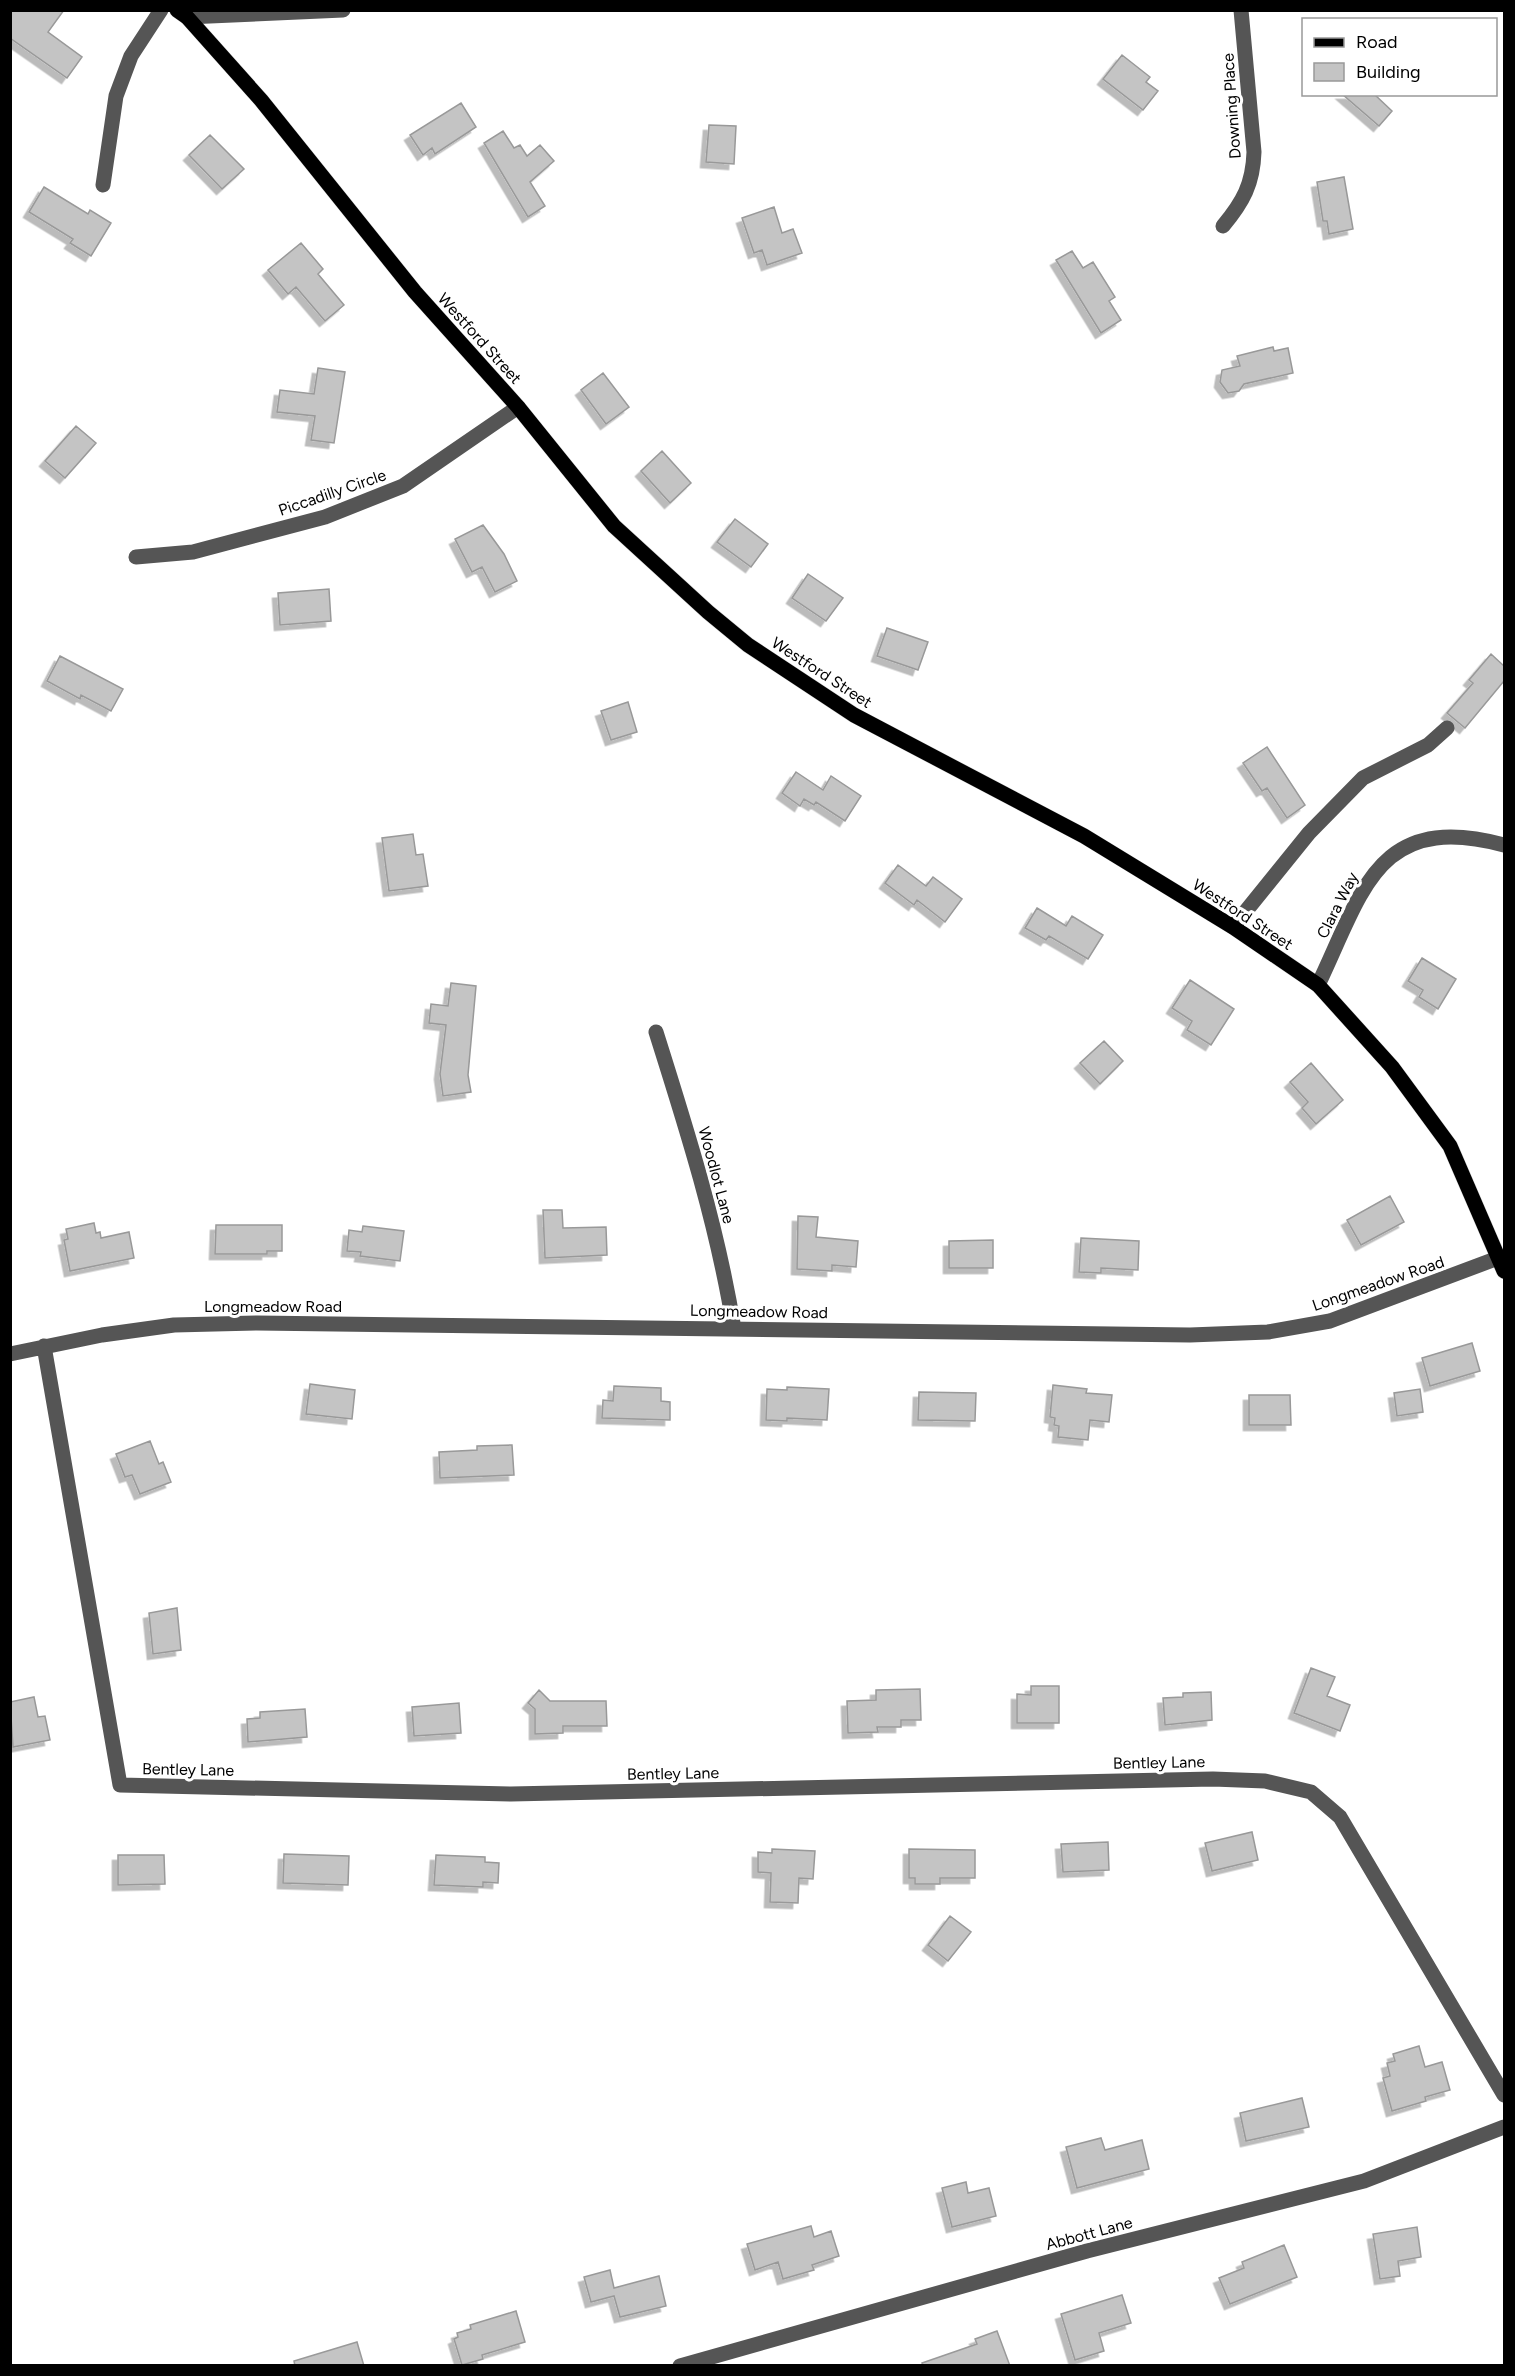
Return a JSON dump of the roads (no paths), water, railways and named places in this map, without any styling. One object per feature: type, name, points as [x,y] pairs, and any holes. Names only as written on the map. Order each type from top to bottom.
[{"type":"main road","name":"Westford Street","points":[[182,14],[261,100],[415,292],[518,406],[614,526],[663,574],[748,645],[854,716],[1084,836],[1233,927],[1318,986],[1392,1067],[1450,1146],[1501,1264]]},
{"type":"street","points":[[103,185],[116,96],[131,56],[161,10]]},
{"type":"street","name":"Downing Place","points":[[1223,226],[1248,191],[1253,173],[1254,152],[1241,10]]},
{"type":"street","points":[[182,14],[338,11]]},
{"type":"street","name":"Piccadilly Circle","points":[[136,557],[193,552],[325,517],[403,486],[518,406]]},
{"type":"street","points":[[1233,927],[1309,833],[1363,778],[1428,745],[1447,728]]},
{"type":"street","name":"Clara Way","points":[[1318,986],[1367,882],[1381,864],[1398,851],[1438,837],[1461,836],[1504,844]]},
{"type":"street","name":"Woodlot Lane","points":[[656,1032],[698,1170],[728,1288],[734,1329]]},
{"type":"street","name":"Longmeadow Road","points":[[10,1354],[44,1346],[174,1325],[257,1323],[1190,1335],[1268,1332],[1330,1322],[1501,1264]]},
{"type":"street","name":"Bentley Lane","points":[[44,1346],[120,1785],[511,1794],[1202,1779],[1265,1781],[1311,1792],[1340,1817],[1504,2095]]},
{"type":"street","name":"Abbott Lane","points":[[680,2366],[1087,2251],[1364,2181],[1504,2127]]}]
